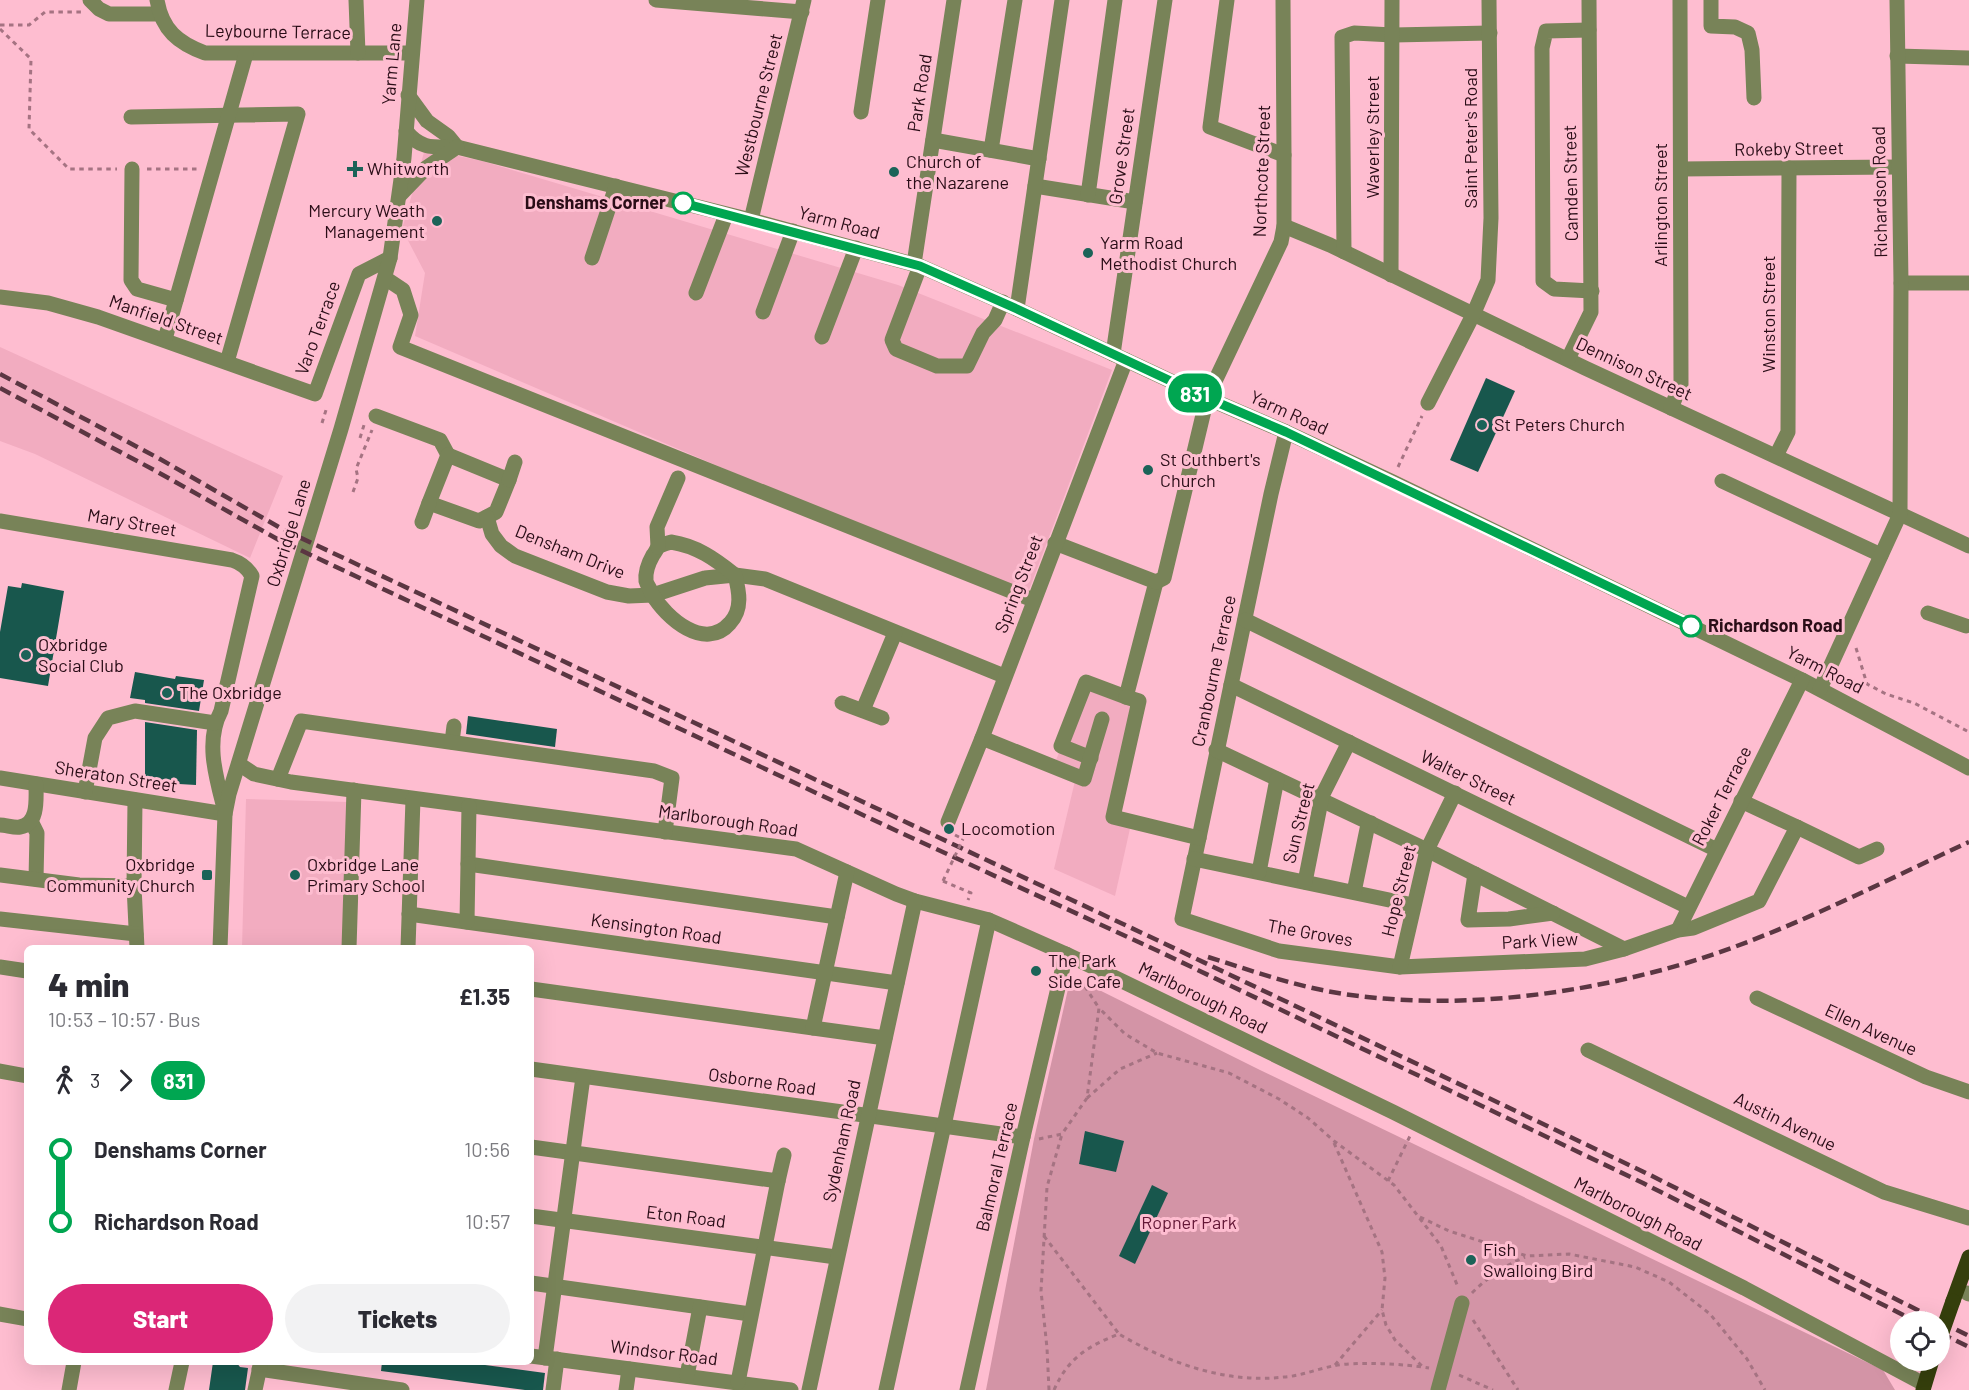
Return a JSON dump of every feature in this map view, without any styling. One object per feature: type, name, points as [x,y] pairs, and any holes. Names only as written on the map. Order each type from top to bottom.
[{"type":"main road","points":[[1949,1311],[1969,1257]]},
{"type":"main road","points":[[1923,1387],[1928,1371]]},
{"type":"street","points":[[90,0],[99,9],[109,14],[158,7]]},
{"type":"street","points":[[356,0],[358,53]]},
{"type":"street","name":"Yarm Lane","points":[[406,131],[417,0]]},
{"type":"street","points":[[656,0],[803,6]]},
{"type":"street","points":[[861,112],[878,0]]},
{"type":"street","name":"Park Road","points":[[954,0],[917,265],[892,340],[896,349],[937,366],[967,366],[983,333],[1010,305]]},
{"type":"street","points":[[991,150],[1014,0]]},
{"type":"street","points":[[1010,305],[1035,186],[1062,0]]},
{"type":"street","points":[[1088,195],[1115,0]]},
{"type":"street","name":"Grove Street","points":[[1120,357],[1135,202],[1165,0]]},
{"type":"street","points":[[1227,0],[1210,128],[1284,155]]},
{"type":"street","name":"Northcote Street","points":[[1126,697],[1156,582],[1164,578],[1207,398],[1281,242],[1284,226],[1283,0]]},
{"type":"street","name":"Waverley Street","points":[[1391,274],[1392,0]]},
{"type":"street","name":"Saint Peter's Road","points":[[1428,403],[1473,315],[1488,280],[1491,218],[1489,0]]},
{"type":"street","name":"Camden Street","points":[[1568,359],[1591,312],[1589,0]]},
{"type":"street","name":"Arlington Street","points":[[1671,408],[1681,384],[1680,0]]},
{"type":"street","points":[[1711,0],[1711,26],[1735,27],[1748,33],[1752,50],[1755,98]]},
{"type":"street","name":"Richardson Road","points":[[1820,689],[1900,514],[1901,283],[1897,0]]},
{"type":"street","name":"Westbourne Street","points":[[751,220],[803,6]]},
{"type":"street","name":"Leybourne Terrace","points":[[158,7],[170,32],[186,46],[205,53],[412,53]]},
{"type":"street","points":[[1589,30],[1546,31],[1542,48],[1543,281],[1554,289],[1592,291]]},
{"type":"street","points":[[1344,252],[1342,37],[1354,33],[1393,35],[1490,33]]},
{"type":"street","points":[[165,339],[246,54]]},
{"type":"street","points":[[1897,56],[1969,58]]},
{"type":"street","name":"Yarm Road","points":[[408,95],[428,121],[448,136],[457,147]]},
{"type":"street","points":[[131,117],[227,121],[298,114],[227,362]]},
{"type":"street","name":"Yarm Road","points":[[406,131],[415,142],[429,147],[457,147],[751,220],[917,265],[1010,305],[1390,481],[1802,680],[1969,768]]},
{"type":"street","name":"Oxbridge Lane","points":[[220,945],[225,814],[385,278],[400,195],[406,131]]},
{"type":"street","points":[[933,140],[1039,159]]},
{"type":"street","points":[[400,195],[426,168],[457,147]]},
{"type":"street","name":"Rokeby Street","points":[[1681,169],[1898,167]]},
{"type":"street","name":"Winston Street","points":[[1776,456],[1788,432],[1790,168]]},
{"type":"street","points":[[132,169],[131,280],[137,289],[176,300]]},
{"type":"street","points":[[592,258],[616,186]]},
{"type":"street","points":[[1035,186],[1135,202]]},
{"type":"street","points":[[696,293],[726,214]]},
{"type":"street","name":"Dennison Street","points":[[1284,226],[1344,252],[1473,315],[1969,546]]},
{"type":"street","points":[[763,312],[793,231]]},
{"type":"street","points":[[822,337],[856,248]]},
{"type":"street","name":"Varo Terrace","points":[[315,394],[359,274],[390,258]]},
{"type":"street","points":[[385,278],[403,290],[411,315],[400,347],[1033,600]]},
{"type":"street","points":[[1901,283],[1969,283]]},
{"type":"street","name":"Manfield Street","points":[[0,297],[48,303],[98,316],[315,394]]},
{"type":"street","name":"Spring Street","points":[[948,822],[1055,543],[1120,357]]},
{"type":"street","points":[[372,419],[440,440],[448,455],[509,480]]},
{"type":"street","name":"Cranbourne Terrace","points":[[1182,919],[1216,750],[1286,432]]},
{"type":"street","points":[[422,522],[448,455]]},
{"type":"street","name":"Densham Drive","points":[[515,462],[496,512],[488,517],[492,534],[501,546],[515,556],[607,592],[629,596],[653,596],[705,578],[735,574],[765,579],[1004,676]]},
{"type":"street","points":[[658,547],[672,542],[684,544],[714,559],[735,574],[740,593],[738,608],[734,620],[726,628],[717,633],[706,634],[683,626],[663,610],[646,582],[649,562],[658,547],[657,527],[678,478]]},
{"type":"street","points":[[1722,481],[1881,555]]},
{"type":"street","points":[[429,503],[479,521],[488,517]]},
{"type":"street","name":"Mary Street","points":[[0,521],[232,560],[242,564],[252,576],[221,711],[215,723]]},
{"type":"street","points":[[1055,543],[1156,582]]},
{"type":"street","points":[[1928,613],[1968,625]]},
{"type":"street","points":[[1245,620],[1717,850]]},
{"type":"street","points":[[863,710],[895,633]]},
{"type":"street","name":"Roker Terrace","points":[[1678,930],[1802,680]]},
{"type":"street","points":[[1090,758],[1061,746],[1086,682],[1139,701],[1113,817],[1198,838]]},
{"type":"street","name":"Walter Street","points":[[1231,685],[1689,907]]},
{"type":"street","points":[[842,703],[882,718]]},
{"type":"street","points":[[85,792],[95,738],[108,718],[135,711],[215,723],[213,765],[225,814]]},
{"type":"street","points":[[982,738],[1084,779],[1102,719]]},
{"type":"street","points":[[278,779],[301,721],[654,771],[672,778],[665,832]]},
{"type":"street","points":[[452,742],[454,726]]},
{"type":"street","name":"Sun Street","points":[[1305,882],[1322,800],[1349,742]]},
{"type":"street","points":[[1216,750],[1427,850],[1624,949]]},
{"type":"street","name":"Marlborough Road","points":[[239,764],[254,774],[278,779],[796,849],[915,901],[989,920],[1066,954],[1394,1112],[1744,1288],[1923,1387]]},
{"type":"street","name":"Sheraton Street","points":[[0,778],[225,814]]},
{"type":"street","points":[[1259,872],[1277,779]]},
{"type":"street","points":[[0,825],[21,827],[31,821],[35,810],[36,784]]},
{"type":"street","points":[[349,945],[354,790]]},
{"type":"street","name":"Hope Street","points":[[1400,967],[1427,850],[1455,793]]},
{"type":"street","points":[[408,945],[413,799]]},
{"type":"street","points":[[0,919],[137,941],[134,886],[135,800]]},
{"type":"street","points":[[1741,801],[1859,857],[1876,849]]},
{"type":"street","points":[[467,922],[469,806]]},
{"type":"street","points":[[31,821],[37,833],[36,879]]},
{"type":"street","points":[[1354,892],[1367,829],[1371,823]]},
{"type":"street","name":"Park View","points":[[1400,967],[1585,959],[1624,949],[1678,930],[1693,928],[1759,901],[1797,827]]},
{"type":"street","points":[[1194,859],[1413,904]]},
{"type":"street","points":[[468,864],[837,917]]},
{"type":"street","points":[[813,1028],[847,872]]},
{"type":"street","points":[[1475,874],[1468,920],[1509,919],[1553,913]]},
{"type":"street","points":[[0,875],[79,885],[134,886]]},
{"type":"street","name":"Sydenham Road","points":[[809,1390],[915,901]]},
{"type":"street","name":"Kensington Road","points":[[409,914],[897,983]]},
{"type":"street","name":"The Groves","points":[[1182,919],[1278,951],[1400,967]]},
{"type":"street","points":[[886,1390],[989,920]]},
{"type":"street","name":"Balmoral Terrace","points":[[967,1390],[1066,954]]},
{"type":"street","points":[[0,967],[24,971]]},
{"type":"street","points":[[534,989],[885,1038]]},
{"type":"street","name":"Ellen Avenue","points":[[1757,998],[1926,1077],[1969,1092]]},
{"type":"street","name":"Austin Avenue","points":[[1588,1050],[1884,1192],[1969,1218]]},
{"type":"street","name":"Osborne Road","points":[[534,1069],[1023,1137]]},
{"type":"street","points":[[0,1071],[24,1075]]},
{"type":"street","points":[[553,1390],[544,1358],[583,1077]]},
{"type":"street","points":[[534,1147],[778,1181]]},
{"type":"street","points":[[738,1382],[784,1155]]},
{"type":"street","name":"Eton Road","points":[[534,1216],[836,1257]]},
{"type":"street","points":[[534,1283],[750,1314]]},
{"type":"street","points":[[1438,1390],[1462,1303]]},
{"type":"street","points":[[687,1376],[700,1307]]},
{"type":"street","points":[[0,1314],[24,1318]]},
{"type":"street","name":"Windsor Road","points":[[544,1358],[791,1390]]},
{"type":"street","points":[[69,1390],[73,1365]]},
{"type":"street","points":[[176,1390],[181,1365]]},
{"type":"street","points":[[255,1390],[260,1366],[402,1390]]},
{"type":"street","points":[[626,1390],[629,1369]]},
{"type":"path","points":[[0,27],[29,25],[45,12],[109,14]]},
{"type":"path","points":[[0,27],[31,59],[29,129],[69,169],[213,169]]},
{"type":"path","points":[[1390,481],[1428,403]]},
{"type":"path","points":[[322,423],[326,410]]},
{"type":"path","points":[[360,438],[372,419]]},
{"type":"path","points":[[353,492],[358,478],[356,469],[372,419]]},
{"type":"path","points":[[1849,626],[1867,684],[1886,694],[1914,703],[1969,732]]},
{"type":"path","points":[[963,839],[944,880],[971,893]]},
{"type":"path","points":[[1076,974],[1099,1008],[1125,1034],[1157,1053],[1229,1073],[1279,1099],[1308,1118],[1334,1142],[1394,1185],[1441,1246],[1456,1281],[1462,1303],[1518,1390]]},
{"type":"path","points":[[1087,1098],[1099,1008]]},
{"type":"path","points":[[1049,1390],[1041,1291],[1047,1187],[1062,1134],[1087,1098],[1120,1069],[1157,1053]]},
{"type":"path","points":[[1023,1137],[1034,1140],[1062,1134]]},
{"type":"path","points":[[1388,1181],[1411,1135]]},
{"type":"path","points":[[1334,1142],[1382,1252],[1385,1278],[1382,1310],[1386,1325],[1395,1340],[1423,1367]]},
{"type":"path","points":[[1419,1217],[1449,1231],[1527,1256]]},
{"type":"path","points":[[1044,1236],[1119,1334],[1142,1348],[1168,1359],[1202,1370],[1236,1377],[1286,1377],[1335,1365],[1423,1367],[1464,1377],[1493,1390]]},
{"type":"path","points":[[1462,1303],[1491,1275],[1527,1256],[1569,1254],[1635,1267],[1669,1282],[1710,1314],[1747,1359],[1765,1390]]},
{"type":"path","points":[[1335,1365],[1382,1310]]},
{"type":"path","points":[[1054,1390],[1066,1369],[1079,1354],[1097,1342],[1119,1334]]},
{"type":"shaded area","points":[[425,149],[482,161],[898,285],[1112,370],[1026,598],[415,336],[425,273],[402,229]]},
{"type":"shaded area","points":[[0,347],[283,476],[250,558],[35,454],[0,441]]},
{"type":"shaded area","points":[[1087,684],[1136,701],[1111,819],[1131,824],[1115,896],[1054,869],[1075,781],[1052,770]]},
{"type":"shaded area","name":"Oxbridge Lane Primary School","points":[[246,799],[348,802],[344,945],[242,945]]},
{"type":"green space","name":"Ropner Park","points":[[1071,976],[1260,1070],[1883,1370],[1895,1390],[986,1390],[1034,1139]]},
{"type":"building","name":"St Peters Church","points":[[1486,378],[1515,391],[1478,472],[1450,460]]},
{"type":"building","name":"Oxbridge Social Club","points":[[22,583],[64,591],[48,686],[0,678],[0,632],[8,586],[21,588]]},
{"type":"building","name":"The Oxbridge","points":[[135,672],[175,679],[176,676],[204,680],[199,711],[145,703],[145,700],[130,698]]},
{"type":"building","points":[[468,716],[557,729],[555,747],[466,734]]},
{"type":"building","points":[[145,722],[197,730],[196,785],[145,782]]},
{"type":"building","points":[[1085,1131],[1124,1141],[1116,1172],[1079,1164]]},
{"type":"building","points":[[1152,1185],[1168,1193],[1135,1264],[1119,1256]]},
{"type":"building","points":[[213,1365],[238,1365],[248,1368],[245,1390],[209,1390]]},
{"type":"building","points":[[382,1365],[485,1365],[545,1373],[543,1390],[525,1390],[381,1371]]},
{"type":"railway","points":[[0,374],[160,459],[284,530],[1157,940],[1648,1174],[1969,1336]]},
{"type":"railway","points":[[0,388],[279,540],[897,831],[1156,950],[1643,1183],[1895,1311]]},
{"type":"railway","points":[[1208,957],[1309,987],[1383,998],[1422,1001],[1461,1000],[1577,989],[1654,972],[1735,947],[1814,914],[1969,842]]},
{"type":"railway","points":[[1950,1338],[1969,1347]]},
{"type":"bus line","name":"831","points":[[683,203],[920,266],[1286,432],[1691,626]]},
{"type":"place","name":"Whitworth","points":[[355,169]]},
{"type":"place","name":"Church of the Nazarene","points":[[894,172]]},
{"type":"place","name":"Denshams Corner","points":[[683,203]]},
{"type":"place","name":"Mercury Weath Management","points":[[437,221]]},
{"type":"place","name":"Yarm Road Methodist Church","points":[[1088,253]]},
{"type":"place","name":"St Peters Church","points":[[1482,425]]},
{"type":"place","name":"St Cuthbert's Church","points":[[1148,470]]},
{"type":"place","name":"Richardson Road","points":[[1691,626]]},
{"type":"place","name":"Oxbridge Social Club","points":[[26,655]]},
{"type":"place","name":"The Oxbridge","points":[[167,693]]},
{"type":"place","name":"Locomotion","points":[[949,829]]},
{"type":"place","name":"Oxbridge Community Church","points":[[207,875]]},
{"type":"place","name":"Oxbridge Lane Primary School","points":[[295,875]]},
{"type":"place","name":"The Park Side Cafe","points":[[1036,971]]},
{"type":"place","name":"Fish Swalloing Bird","points":[[1471,1260]]}]
